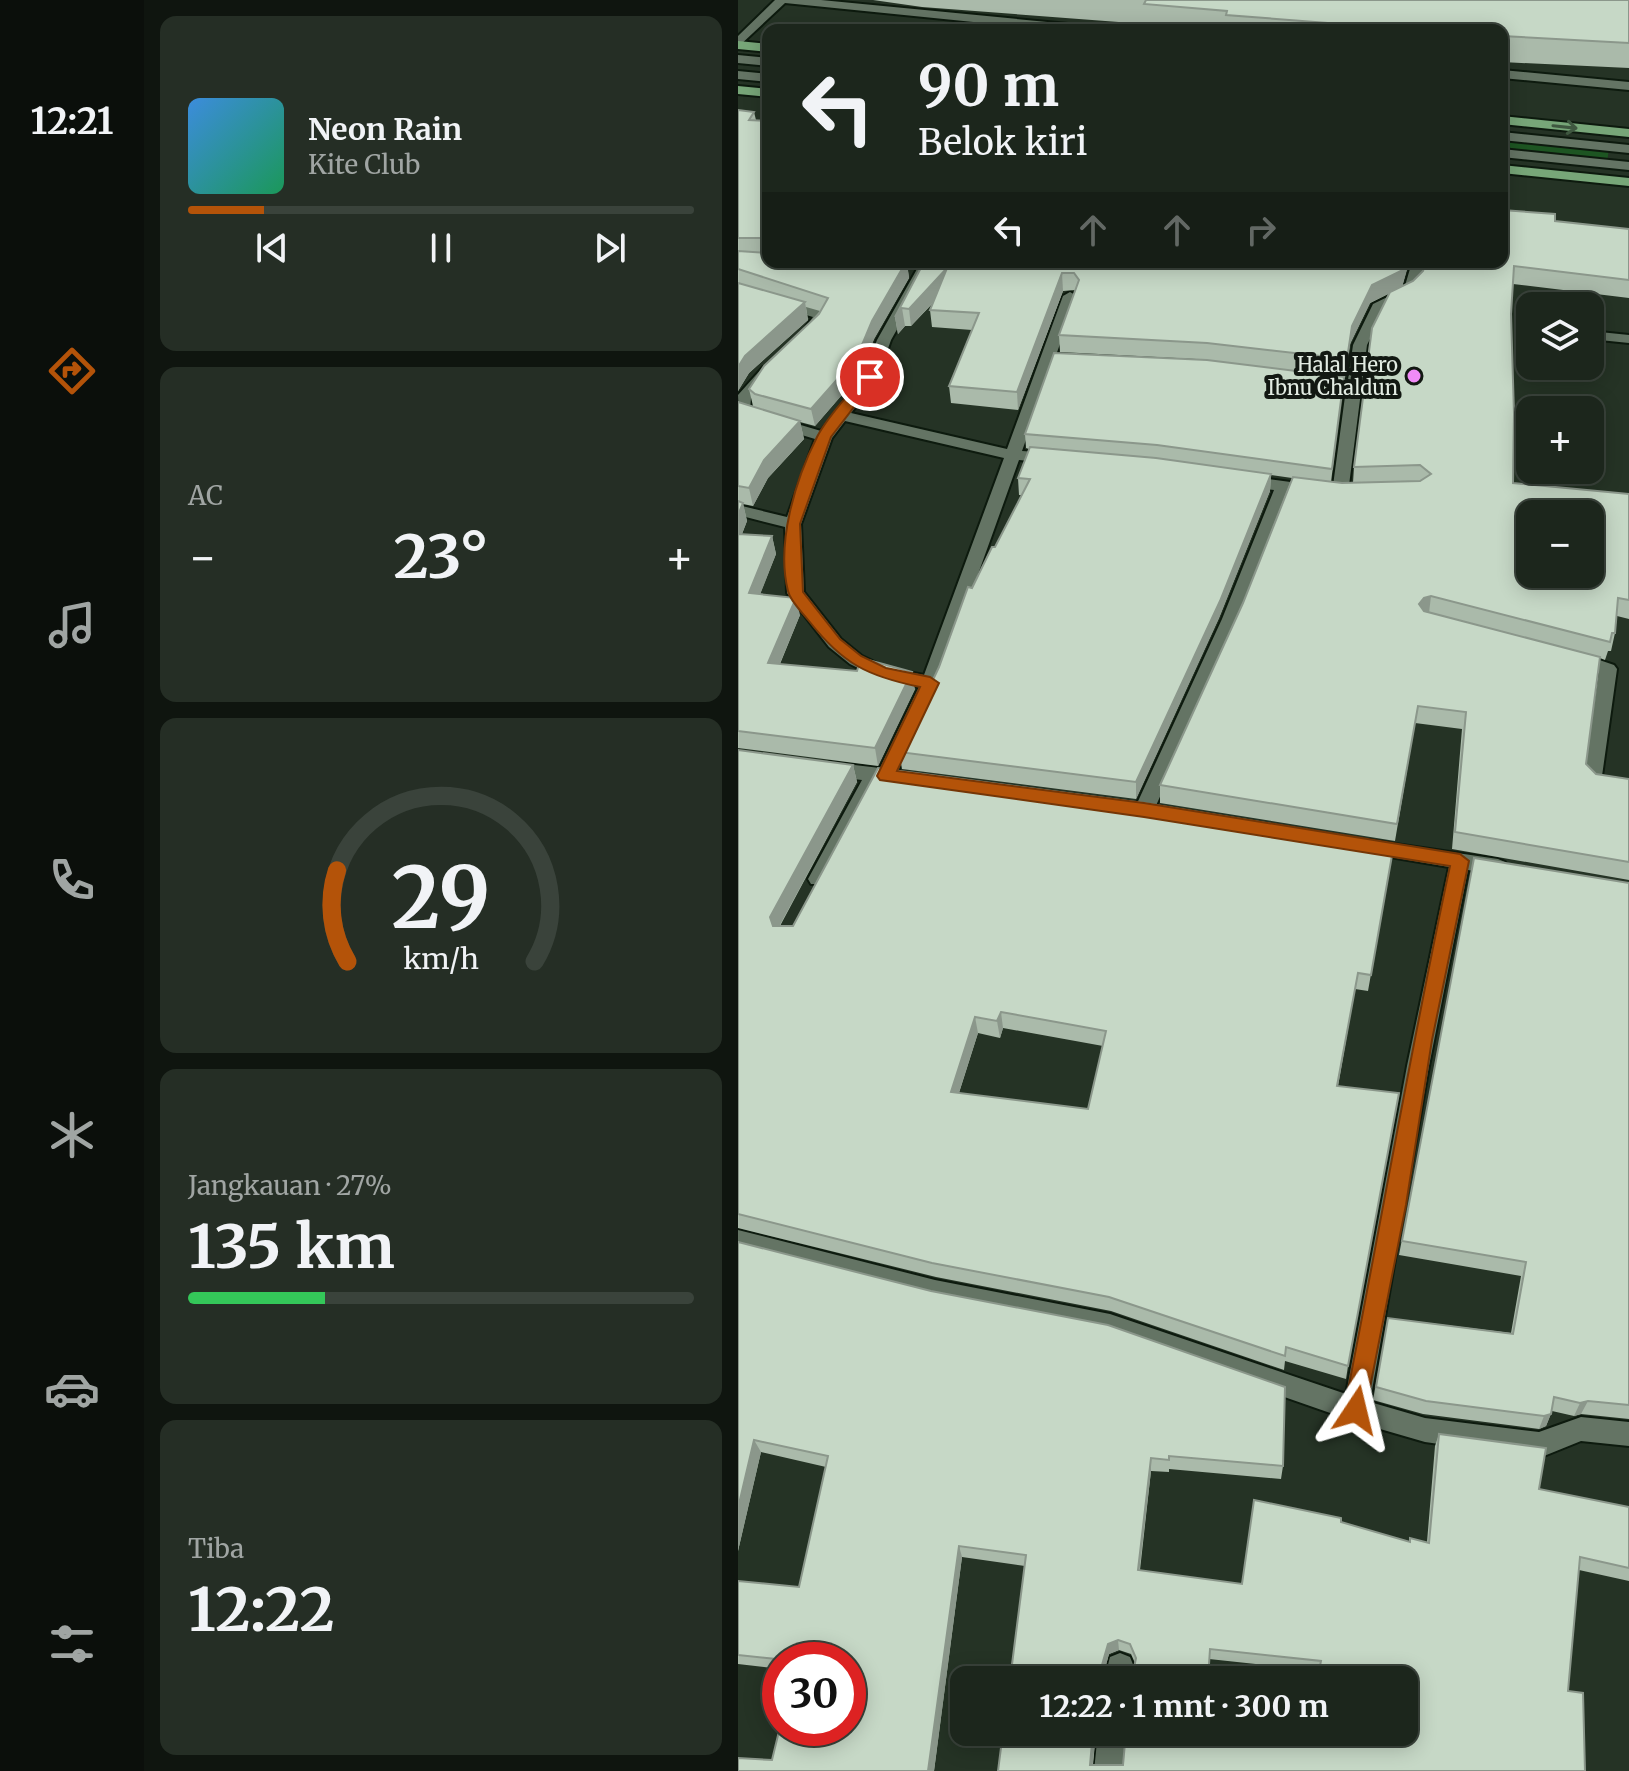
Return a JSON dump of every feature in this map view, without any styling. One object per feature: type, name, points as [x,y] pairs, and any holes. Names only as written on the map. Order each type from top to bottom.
[{"type":"main road","points":[[738,44],[762,47]]},
{"type":"main road","points":[[738,90],[762,92]]},
{"type":"main road","points":[[1508,121],[1629,133]]},
{"type":"main road","points":[[1508,170],[1629,182]]},
{"type":"street","points":[[738,44],[784,0],[1031,24]]},
{"type":"street","points":[[943,15],[944,24]]},
{"type":"street","points":[[738,59],[762,61]]},
{"type":"street","points":[[738,75],[762,77]]},
{"type":"street","points":[[1508,78],[1629,86]]},
{"type":"street","points":[[1508,137],[1629,149]]},
{"type":"street","points":[[1508,154],[1629,166]]},
{"type":"street","points":[[918,268],[870,377],[824,437],[793,524],[796,593],[835,643],[856,660],[882,673],[930,683]]},
{"type":"street","points":[[1236,480],[1347,494],[1353,385],[1360,345],[1375,309],[1416,288],[1418,268]]},
{"type":"street","points":[[738,291],[821,316],[816,327],[744,397],[741,407],[744,413],[753,417],[824,437]]},
{"type":"street","points":[[810,895],[930,683],[1013,455],[1055,360],[1070,296]]},
{"type":"street","points":[[1604,336],[1629,339]]},
{"type":"street","points":[[1295,378],[1353,385]]},
{"type":"street","points":[[840,415],[1013,455],[1071,460]]},
{"type":"street","points":[[1144,810],[1231,619],[1283,487]]},
{"type":"street","points":[[738,510],[793,524]]},
{"type":"street","points":[[1558,654],[1608,669],[1592,779],[1599,783],[1629,787]]},
{"type":"street","points":[[803,766],[914,780]]},
{"type":"street","points":[[1353,844],[1521,871]]},
{"type":"street","points":[[1356,1410],[1422,1040],[1460,861]]},
{"type":"street","points":[[738,1241],[935,1291],[1110,1325],[1356,1410],[1425,1430],[1539,1445],[1581,1429],[1629,1434]]},
{"type":"street","points":[[1108,1771],[1111,1746]]},
{"type":"green space","points":[[1508,137],[1609,147],[1607,164],[1508,154]]},
{"type":"building","points":[[1146,0],[1629,0],[1629,43],[1508,36],[1508,24],[1341,24],[1226,15],[1227,11],[1144,4]]},
{"type":"building","points":[[738,110],[754,112],[749,120],[762,121],[762,238],[738,238]]},
{"type":"building","points":[[1508,210],[1555,214],[1555,221],[1629,229],[1629,280],[1514,266],[1511,314],[1513,483],[1629,494],[1629,600],[1618,598],[1615,633],[1612,633],[1610,642],[1431,596],[1419,604],[1424,611],[1600,657],[1586,764],[1596,774],[1629,779],[1629,862],[1455,832],[1466,712],[1418,706],[1397,824],[1160,785],[1243,603],[1293,477],[1342,483],[1420,481],[1431,474],[1420,465],[1354,467],[1372,328],[1390,292],[1413,281],[1424,268],[1508,268]]},
{"type":"building","points":[[738,251],[762,253],[762,268],[903,268],[872,321],[857,357],[811,409],[755,394],[749,389],[764,366],[819,314],[828,298],[738,269]]},
{"type":"building","points":[[921,268],[947,268],[909,309],[902,308],[895,317]]},
{"type":"building","points":[[947,268],[1404,268],[1372,285],[1352,326],[1347,359],[1207,343],[1059,335],[1079,280],[1074,273],[1062,273],[1017,392],[949,386],[979,313],[930,310]]},
{"type":"building","points":[[738,283],[805,302],[745,356],[738,367]]},
{"type":"building","points":[[1054,353],[1207,360],[1344,377],[1332,469],[1157,445],[1025,434]]},
{"type":"building","points":[[738,402],[800,421],[764,460],[749,488],[738,486]]},
{"type":"building","points":[[1030,447],[1156,458],[1271,474],[1220,601],[1136,782],[899,752],[939,667],[968,587],[972,588],[1030,479],[1018,478]]},
{"type":"building","points":[[738,534],[772,536],[749,593],[796,598],[768,663],[857,671],[861,658],[912,672],[875,748],[738,731]]},
{"type":"building","points":[[738,750],[853,765],[770,917],[773,926],[793,926],[878,768],[1143,803],[1394,844],[1371,975],[1358,973],[1337,1086],[1399,1093],[1348,1366],[1286,1347],[1285,1356],[1109,1297],[932,1263],[738,1214]],"holes":[[[1001,1012],[1106,1031],[1088,1109],[951,1092],[975,1017],[997,1021]]]},
{"type":"building","points":[[1474,858],[1629,883],[1629,1405],[1580,1403],[1554,1397],[1551,1414],[1544,1416],[1426,1401],[1376,1387],[1388,1318],[1513,1334],[1526,1262],[1402,1241]]},
{"type":"building","points":[[738,1242],[931,1291],[1108,1325],[1285,1387],[1283,1466],[1169,1456],[1169,1460],[1151,1458],[1138,1570],[1242,1584],[1254,1500],[1341,1518],[1341,1522],[1410,1542],[1410,1538],[1429,1543],[1439,1434],[1546,1448],[1539,1489],[1629,1507],[1629,1568],[1580,1557],[1568,1691],[1583,1693],[1585,1771],[998,1771],[1001,1746],[1092,1746],[1090,1765],[1123,1765],[1125,1746],[1418,1746],[1418,1666],[1320,1666],[1321,1661],[1210,1649],[1209,1666],[1134,1666],[1136,1658],[1130,1644],[1118,1640],[1108,1644],[1102,1666],[1012,1666],[1026,1555],[959,1546],[928,1771],[738,1771],[738,1758],[772,1760],[775,1746],[866,1746],[866,1642],[762,1642],[762,1658],[738,1655],[738,1581],[799,1587],[828,1456],[754,1440],[738,1508]]},
{"type":"place","name":"Halal Hero Ibnu Chaldun","points":[[1414,376]]},
{"type":"route","points":[[870,377],[824,437],[793,524],[792,557],[796,593],[835,643],[856,660],[882,673],[930,683],[886,776],[1144,810],[1460,861],[1422,1040],[1356,1410]]}]
